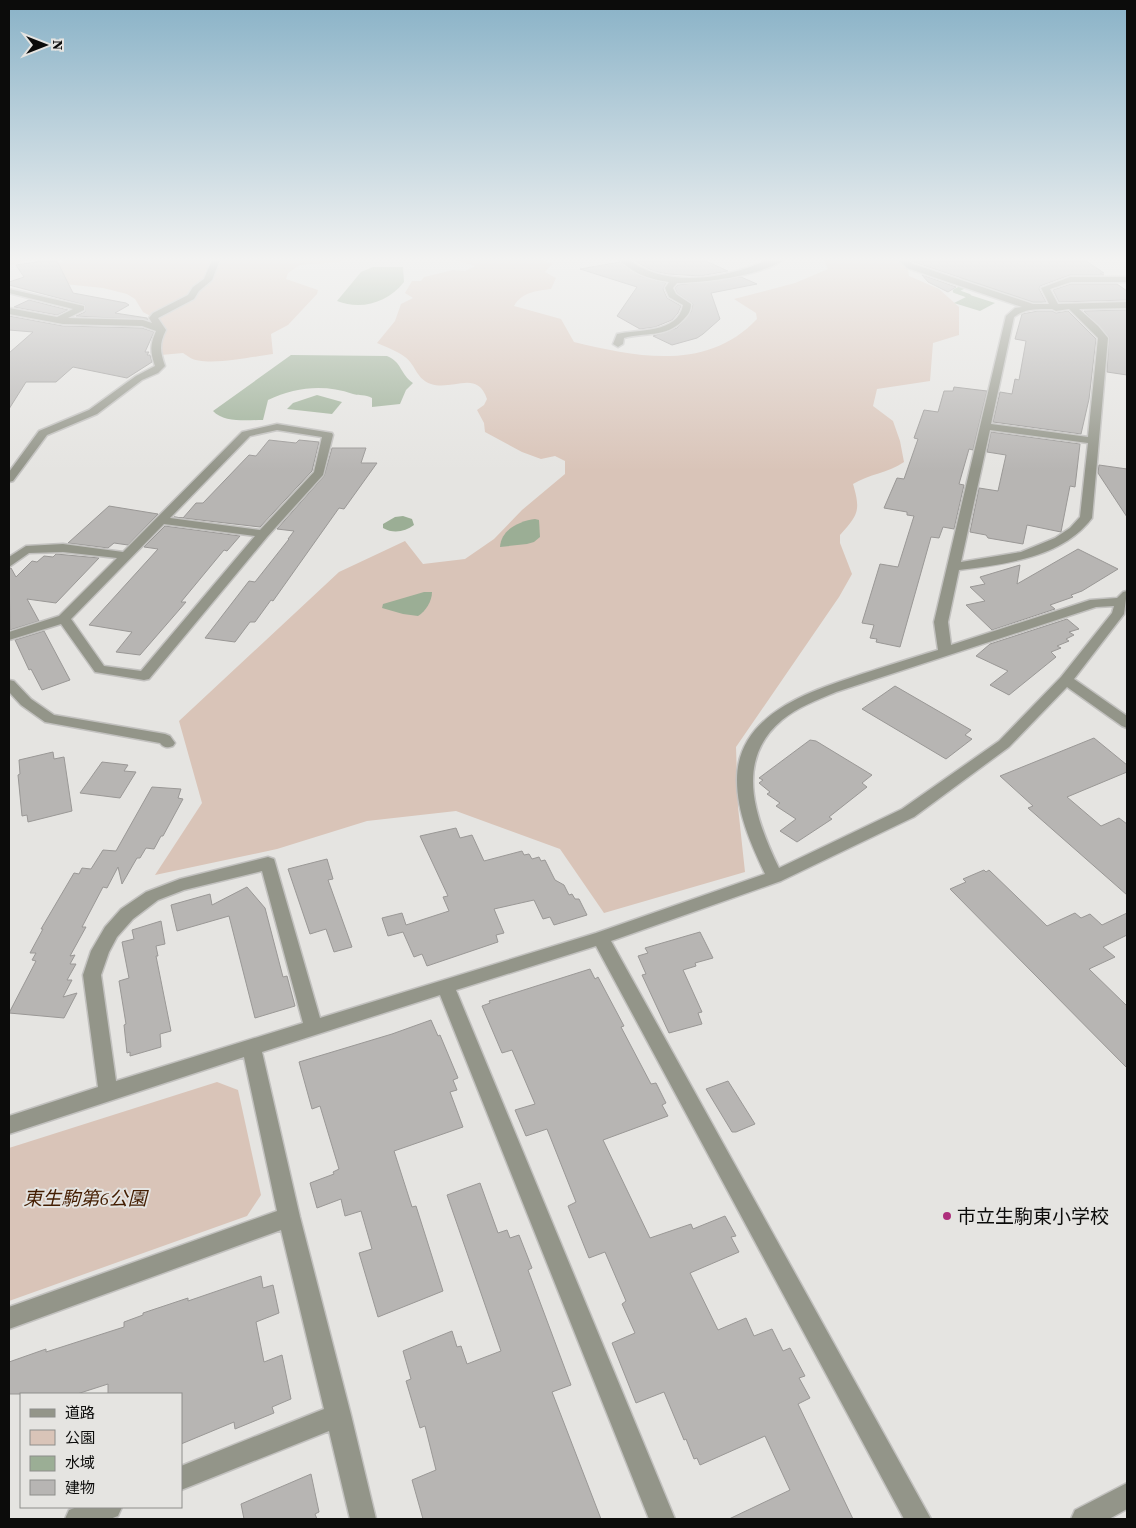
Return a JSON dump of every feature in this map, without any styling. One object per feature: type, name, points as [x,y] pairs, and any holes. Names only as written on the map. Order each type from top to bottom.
[{"type":"street","points":[[9,479],[30,454],[43,433],[93,412],[139,378],[155,371],[160,366],[155,351],[155,343],[161,330],[156,328]]},
{"type":"street","points":[[618,344],[620,336],[630,332],[656,332],[667,328]]},
{"type":"street","points":[[945,651],[941,622],[1007,328]]},
{"type":"street","points":[[952,567],[991,562],[1018,556],[1047,546],[1078,529],[1086,518],[1103,338],[1095,328]]},
{"type":"street","points":[[986,426],[1094,442]]},
{"type":"street","points":[[9,636],[64,619],[246,434],[277,427],[328,435],[319,473],[263,534],[144,676],[100,670],[64,619]]},
{"type":"street","points":[[162,520],[263,534]]},
{"type":"street","points":[[9,563],[26,550],[63,548],[128,556]]},
{"type":"street","points":[[9,1125],[313,1027],[600,938],[775,877],[908,813],[1004,744],[1066,680],[1123,608],[1095,602],[831,689],[798,703],[771,722],[756,738],[747,759],[743,780],[756,837],[775,877]]},
{"type":"street","points":[[1066,680],[1127,723]]},
{"type":"street","points":[[9,684],[26,702],[50,719],[165,739],[168,743]]},
{"type":"street","points":[[108,1092],[92,975],[100,951],[111,932],[127,914],[152,896],[180,885],[268,863],[313,1027]]},
{"type":"street","points":[[600,938],[918,1519]]},
{"type":"street","points":[[445,986],[662,1519]]},
{"type":"street","points":[[251,1047],[289,1217],[364,1519]]},
{"type":"street","points":[[9,1318],[289,1217]]},
{"type":"street","points":[[182,1478],[339,1415]]},
{"type":"street","points":[[1084,1519],[1127,1496]]},
{"type":"street","points":[[78,1519],[106,1508]]},
{"type":"green space","points":[[282,328],[271,334],[273,354],[218,361],[196,360],[183,353],[161,355],[160,347],[165,329]]},
{"type":"green space","points":[[389,328],[566,328],[574,342],[622,352],[670,356],[694,354],[716,347],[737,336],[746,328],[959,328],[959,335],[933,343],[930,381],[877,389],[873,406],[893,421],[900,441],[904,462],[892,469],[853,484],[857,501],[856,512],[851,522],[840,535],[840,543],[852,574],[839,597],[736,747],[738,807],[745,872],[604,913],[560,849],[456,811],[367,821],[277,849],[155,875],[202,803],[179,721],[339,572],[405,541],[423,564],[465,559],[494,539],[522,510],[565,474],[565,461],[555,456],[541,459],[522,452],[485,432],[484,423],[477,410],[484,405],[487,399],[483,390],[477,385],[464,383],[439,385],[426,382],[409,360],[377,343]]},
{"type":"green space","name":"東生駒第6公園","points":[[217,1082],[238,1090],[261,1195],[247,1216],[9,1301],[9,1148]]},
{"type":"water","points":[[291,355],[387,356],[396,361],[413,383],[406,390],[400,404],[372,407],[372,398],[367,396],[331,389],[310,388],[289,392],[268,400],[263,420],[229,419],[213,411]]},
{"type":"water","points":[[317,395],[342,402],[332,414],[287,409],[293,403]]},
{"type":"water","points":[[403,516],[412,519],[414,525],[399,531],[383,528],[383,524],[395,517]]},
{"type":"water","points":[[535,519],[539,520],[540,537],[534,542],[500,547],[504,535],[512,527]]},
{"type":"water","points":[[424,592],[432,592],[431,599],[426,609],[418,616],[382,608],[383,604]]},
{"type":"building","points":[[9,328],[143,328],[154,332],[145,352],[149,352],[147,355],[150,355],[152,362],[127,378],[73,367],[56,382],[26,382],[9,409],[9,353],[33,332],[9,330]]},
{"type":"building","points":[[676,328],[709,328],[697,338],[672,345],[653,336]]},
{"type":"building","points":[[1018,328],[1085,328],[1096,339],[1089,399],[1081,434],[993,422],[1000,392],[1012,394],[1015,379],[1019,380],[1026,341],[1015,339]]},
{"type":"building","points":[[1101,328],[1127,328],[1127,375],[1107,372],[1109,337]]},
{"type":"building","points":[[954,387],[987,391],[973,450],[969,449],[959,484],[964,485],[954,529],[943,527],[939,538],[931,537],[900,647],[876,642],[877,639],[870,638],[874,625],[862,623],[880,564],[898,567],[914,516],[907,515],[907,512],[884,508],[897,478],[904,479],[918,439],[914,438],[924,410],[938,412],[944,391],[953,391]]},
{"type":"building","points":[[991,432],[1080,444],[1075,487],[1070,486],[1061,532],[1027,525],[1023,544],[988,538],[986,535],[970,532],[979,488],[998,491],[1006,455],[987,452]]},
{"type":"building","points":[[269,440],[296,443],[299,440],[319,442],[312,471],[260,527],[174,517],[183,518],[196,503],[203,503],[249,455],[256,456]]},
{"type":"building","points":[[332,448],[366,448],[361,463],[377,463],[344,509],[339,508],[273,601],[271,600],[255,622],[250,622],[235,642],[205,638],[249,581],[255,582],[289,539],[294,531],[277,529],[324,476]]},
{"type":"building","points":[[1099,465],[1127,469],[1127,517],[1098,473]]},
{"type":"building","points":[[109,506],[158,514],[128,545],[114,543],[108,548],[68,543]]},
{"type":"building","points":[[165,526],[240,536],[227,551],[224,550],[181,602],[186,602],[140,655],[116,652],[132,632],[89,625],[158,549],[144,547]]},
{"type":"building","points":[[1078,549],[1118,569],[1082,591],[1071,595],[1073,597],[1050,605],[1055,609],[992,630],[966,605],[985,601],[970,587],[985,584],[980,577],[1020,565],[1017,584]]},
{"type":"building","points":[[56,554],[99,558],[56,603],[27,599],[39,621],[10,630],[9,569],[11,568],[16,577],[32,561],[37,562],[44,556],[53,557]]},
{"type":"building","points":[[1067,619],[1079,629],[1069,632],[1074,635],[1066,639],[1069,641],[1057,646],[1061,648],[1051,652],[1056,657],[1009,695],[990,685],[1008,671],[976,656],[990,644]]},
{"type":"building","points":[[44,631],[70,680],[42,690],[31,669],[29,670],[15,640]]},
{"type":"building","points":[[895,686],[971,730],[965,735],[972,739],[946,759],[862,709]]},
{"type":"building","points":[[1094,738],[1127,765],[1127,772],[1067,797],[1101,826],[1119,818],[1127,824],[1127,895],[1028,808],[1033,806],[1000,776]]},
{"type":"building","points":[[810,740],[816,741],[872,775],[862,783],[867,787],[829,817],[832,819],[797,842],[780,831],[796,819],[776,806],[780,803],[767,794],[770,792],[759,783],[763,780],[759,778]]},
{"type":"building","points":[[53,752],[54,759],[64,757],[72,811],[28,822],[27,815],[22,816],[18,775],[20,774],[19,760]]},
{"type":"building","points":[[102,762],[128,765],[124,771],[136,772],[120,798],[80,793]]},
{"type":"building","points":[[152,787],[181,789],[178,798],[183,799],[154,849],[146,848],[140,858],[137,858],[122,884],[118,867],[107,888],[103,887],[82,927],[86,927],[70,956],[75,955],[70,964],[76,964],[67,980],[72,980],[63,997],[77,993],[64,1018],[9,1013],[36,961],[32,960],[36,953],[30,953],[43,929],[41,929],[74,873],[79,874],[82,868],[91,869],[103,850],[116,851]]},
{"type":"building","points":[[456,828],[460,838],[472,835],[484,861],[522,851],[524,855],[529,854],[532,859],[539,857],[541,861],[545,860],[555,880],[564,885],[569,895],[572,894],[575,899],[579,899],[587,915],[554,925],[550,917],[543,919],[534,900],[494,909],[504,933],[496,935],[498,942],[427,966],[422,954],[414,957],[403,932],[388,936],[382,918],[402,913],[406,925],[449,911],[443,897],[448,896],[420,836]]},
{"type":"building","points":[[327,859],[333,879],[328,880],[352,947],[334,952],[326,929],[310,934],[288,869]]},
{"type":"building","points":[[984,870],[986,872],[989,870],[1047,926],[1075,913],[1081,918],[1090,914],[1102,925],[1127,913],[1127,935],[1103,947],[1115,957],[1089,969],[1127,1006],[1127,1068],[950,889],[966,882],[963,879]]},
{"type":"building","points":[[247,887],[265,908],[283,977],[287,976],[295,1006],[255,1018],[229,916],[177,931],[171,905],[210,894],[212,905]]},
{"type":"building","points":[[161,921],[165,944],[156,946],[158,956],[156,956],[171,1031],[160,1034],[161,1047],[130,1056],[130,1052],[127,1053],[124,1025],[126,1024],[119,981],[129,978],[122,942],[134,939],[132,930]]},
{"type":"building","points":[[700,932],[713,958],[695,963],[696,966],[683,970],[702,1012],[698,1013],[702,1024],[669,1033],[642,975],[646,974],[638,956],[648,953],[645,948]]},
{"type":"building","points":[[590,969],[595,979],[598,977],[624,1026],[621,1027],[651,1084],[656,1083],[666,1103],[662,1105],[668,1116],[603,1140],[650,1238],[691,1224],[693,1229],[725,1216],[736,1236],[731,1237],[739,1252],[690,1273],[718,1330],[746,1318],[754,1336],[772,1329],[783,1351],[790,1348],[805,1376],[799,1378],[810,1398],[798,1404],[853,1519],[729,1519],[790,1490],[765,1436],[700,1465],[697,1458],[694,1459],[686,1439],[684,1440],[664,1392],[636,1403],[612,1343],[635,1333],[622,1304],[626,1301],[605,1252],[589,1258],[568,1206],[576,1202],[547,1129],[526,1136],[515,1110],[535,1104],[512,1050],[502,1053],[482,1006],[490,1003],[489,1001]]},
{"type":"building","points":[[431,1020],[438,1036],[440,1035],[458,1078],[453,1080],[457,1090],[450,1092],[463,1127],[394,1151],[412,1207],[416,1206],[443,1291],[378,1317],[359,1253],[372,1249],[361,1211],[345,1216],[341,1199],[317,1208],[310,1183],[334,1174],[333,1172],[339,1169],[320,1106],[312,1109],[299,1062],[392,1034]]},
{"type":"building","points":[[728,1081],[755,1124],[736,1132],[732,1132],[706,1089]]},
{"type":"building","points":[[480,1183],[498,1233],[507,1230],[510,1238],[519,1235],[532,1268],[528,1270],[571,1385],[552,1392],[601,1519],[423,1519],[412,1480],[436,1470],[425,1426],[420,1428],[406,1381],[411,1379],[403,1351],[452,1331],[457,1347],[461,1346],[467,1364],[501,1351],[447,1195]]},
{"type":"building","points":[[261,1276],[263,1288],[273,1285],[279,1313],[256,1322],[264,1362],[282,1355],[291,1399],[272,1407],[274,1413],[235,1429],[234,1422],[182,1444],[182,1393],[108,1393],[108,1384],[80,1393],[9,1394],[9,1362],[46,1349],[46,1352],[124,1327],[124,1322],[143,1315],[143,1313],[188,1298],[188,1301]]},
{"type":"building","points":[[311,1474],[319,1512],[315,1514],[317,1519],[244,1519],[241,1504]]},
{"type":"place","name":"市立生駒東小学校","points":[[947,1216]]}]
